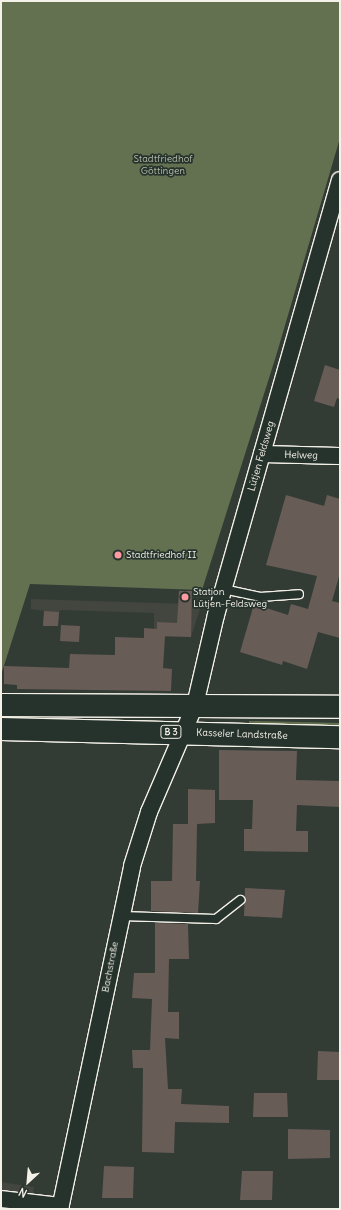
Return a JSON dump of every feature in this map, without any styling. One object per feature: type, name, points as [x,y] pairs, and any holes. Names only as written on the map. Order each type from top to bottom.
[{"type":"main road","points":[[1,705],[195,705],[340,708]]},
{"type":"main road","name":"Kasseler Landstraße","points":[[1,729],[340,737]]},
{"type":"street","name":"Lütjen Feldsweg","points":[[184,733],[195,705],[223,589],[338,196],[340,180]]},
{"type":"street","name":"Helweg","points":[[262,454],[340,456]]},
{"type":"street","name":"Bachstraße","points":[[60,1207],[132,866],[149,812],[184,733]]},
{"type":"street","points":[[1,1199],[60,1207]]},
{"type":"lane","points":[[223,589],[260,597],[299,594]]},
{"type":"lane","points":[[121,916],[216,919],[240,900]]},
{"type":"shaded area","points":[[31,599],[191,604],[202,603],[191,637],[154,637],[154,613],[61,610],[59,612],[58,626],[43,626],[44,611],[31,609]]},
{"type":"shaded area","points":[[1,1182],[34,1187],[31,1209],[1,1209]]},
{"type":"green space","name":"Stadtfriedhof Göttingen","points":[[1,1],[340,1],[340,138],[276,356],[202,590],[30,584],[1,675]]},
{"type":"green space","points":[[249,721],[340,723],[340,729],[249,727]]},
{"type":"building","points":[[325,365],[340,370],[340,399],[337,398],[334,407],[314,401]]},
{"type":"building","points":[[286,495],[324,506],[327,495],[340,499],[340,573],[332,601],[340,603],[340,638],[318,632],[307,669],[283,661],[282,665],[240,652],[254,604],[288,615],[291,604],[308,609],[317,576],[266,565]]},
{"type":"building","points":[[179,591],[192,591],[191,637],[165,636],[163,668],[172,669],[171,691],[17,689],[17,685],[4,684],[4,666],[69,668],[70,654],[115,655],[115,637],[144,638],[144,628],[157,629],[157,622],[177,623]]},
{"type":"building","points":[[44,611],[59,612],[58,626],[43,626]]},
{"type":"building","points":[[61,625],[80,626],[79,642],[60,641]]},
{"type":"building","points":[[219,750],[297,751],[296,780],[340,781],[340,807],[297,805],[296,831],[308,831],[308,852],[244,851],[244,829],[252,829],[253,800],[219,800]]},
{"type":"building","points":[[188,789],[215,790],[215,823],[197,824],[196,881],[200,881],[198,913],[151,911],[151,881],[172,881],[173,824],[188,824]]},
{"type":"building","points":[[245,888],[285,890],[282,918],[244,916]]},
{"type":"building","points":[[155,923],[188,924],[189,959],[169,959],[168,1012],[179,1012],[179,1039],[165,1038],[168,1089],[182,1089],[181,1104],[229,1106],[229,1123],[175,1122],[174,1153],[142,1152],[143,1068],[133,1068],[132,1050],[150,1050],[152,999],[132,998],[134,973],[155,973]]},
{"type":"building","points":[[318,1051],[340,1052],[340,1080],[317,1080]]},
{"type":"building","points":[[254,1093],[287,1093],[288,1117],[253,1117]]},
{"type":"building","points":[[288,1129],[330,1130],[330,1158],[288,1159]]},
{"type":"building","points":[[104,1166],[134,1167],[133,1198],[102,1198]]},
{"type":"building","points":[[242,1171],[273,1171],[272,1200],[240,1200]]},
{"type":"place","name":"Stadtfriedhof II","points":[[118,555]]},
{"type":"place","name":"Station Lütjen-Feldsweg","points":[[185,597]]}]
